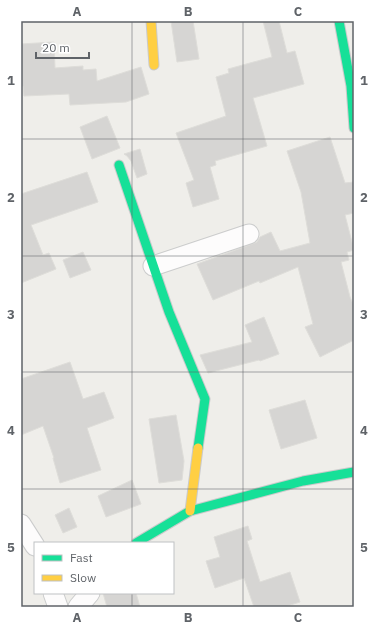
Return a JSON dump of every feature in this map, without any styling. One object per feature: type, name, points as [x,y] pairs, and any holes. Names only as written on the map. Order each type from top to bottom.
[{"type":"street","points":[[152,21],[154,65]]},
{"type":"street","points":[[339,21],[351,86],[354,128]]},
{"type":"street","points":[[119,164],[169,312],[205,399],[190,511]]},
{"type":"street","points":[[153,266],[249,234]]},
{"type":"street","points":[[138,542],[190,511],[353,470]]},
{"type":"street","points":[[21,524],[34,544]]},
{"type":"street","points":[[53,594],[58,607]]},
{"type":"street","points":[[78,607],[89,594]]},
{"type":"building","points":[[171,21],[193,21],[199,59],[177,62]]},
{"type":"building","points":[[263,21],[279,21],[287,53],[295,51],[304,84],[253,98],[267,146],[215,161],[216,165],[210,167],[219,199],[193,207],[186,183],[194,180],[176,133],[226,116],[216,77],[229,73],[228,69],[272,57]]},
{"type":"building","points":[[54,42],[55,68],[83,66],[83,70],[96,69],[97,81],[141,67],[149,94],[126,102],[70,105],[69,94],[24,96],[23,86],[21,86],[21,44]]},
{"type":"building","points":[[107,116],[120,148],[92,159],[80,127]]},
{"type":"building","points":[[330,137],[345,183],[354,182],[354,213],[345,215],[354,250],[347,252],[349,260],[341,262],[350,297],[354,306],[354,340],[320,357],[305,327],[313,324],[298,267],[213,300],[197,264],[257,242],[260,237],[271,232],[280,251],[310,243],[301,192],[287,151]]},
{"type":"building","points":[[140,149],[147,174],[137,178],[131,161],[124,154]]},
{"type":"building","points":[[87,172],[98,202],[31,225],[43,255],[49,253],[56,269],[21,283],[21,194]]},
{"type":"building","points":[[83,252],[91,270],[70,278],[63,260]]},
{"type":"building","points":[[264,317],[279,354],[260,361],[208,373],[200,355],[252,342],[245,325]]},
{"type":"building","points":[[70,362],[83,399],[104,392],[114,418],[87,428],[101,470],[60,483],[54,458],[43,426],[21,435],[21,379]]},
{"type":"building","points":[[305,400],[317,438],[281,449],[269,410]]},
{"type":"building","points":[[176,415],[184,461],[182,480],[159,483],[149,419]]},
{"type":"building","points":[[132,480],[141,504],[106,517],[98,496]]},
{"type":"building","points":[[69,508],[77,527],[63,533],[55,515]]},
{"type":"building","points":[[248,526],[252,539],[247,541],[260,582],[290,572],[300,602],[284,607],[254,607],[244,578],[215,588],[206,561],[220,557],[214,537]]},
{"type":"building","points":[[103,594],[136,594],[140,607],[107,607]]},
{"type":"traffic: fast","points":[[339,21],[351,86],[354,128]]},
{"type":"traffic: fast","points":[[119,165],[169,312],[205,399],[198,448]]},
{"type":"traffic: fast","points":[[138,542],[190,511],[303,481],[354,472]]},
{"type":"traffic: slow","points":[[151,21],[154,65]]},
{"type":"traffic: slow","points":[[190,511],[198,448]]}]
